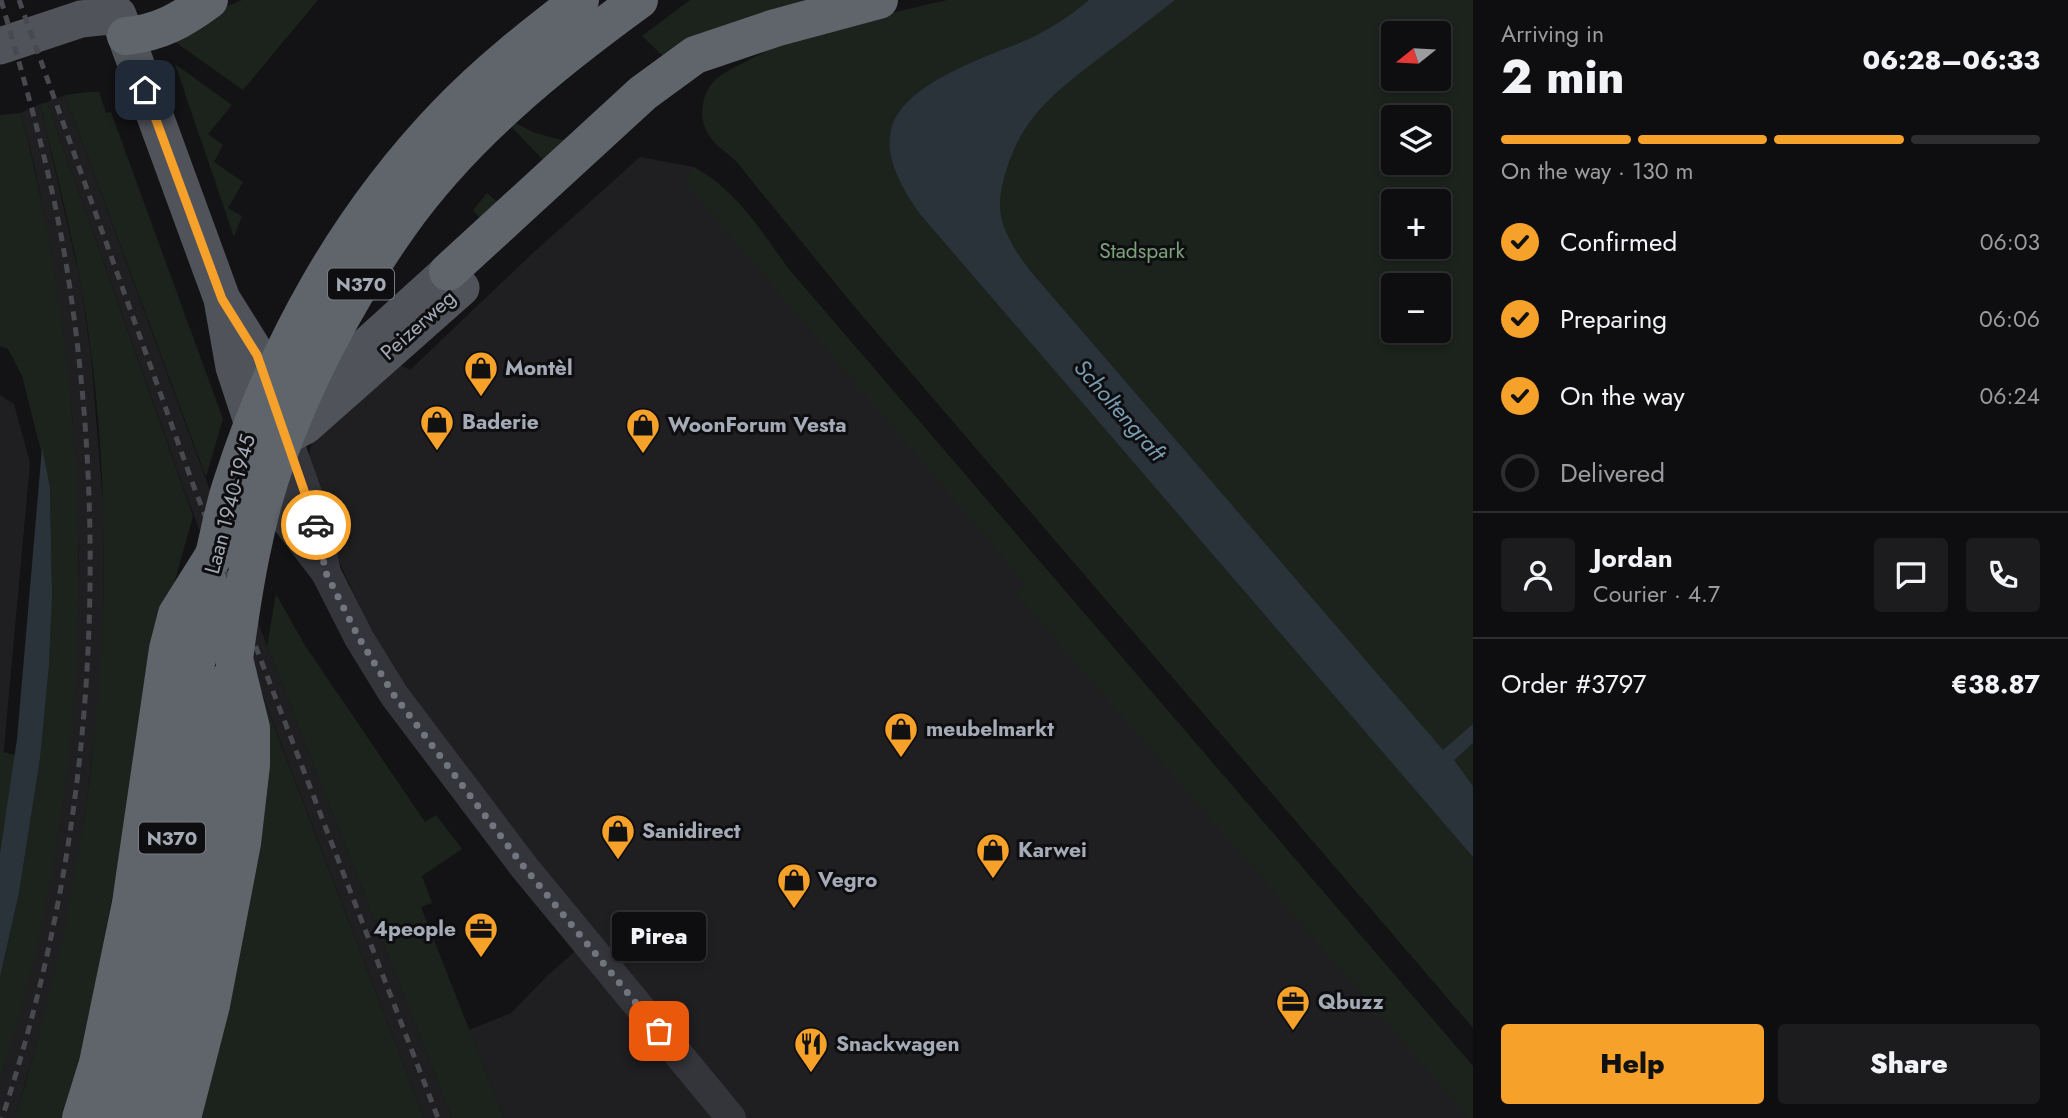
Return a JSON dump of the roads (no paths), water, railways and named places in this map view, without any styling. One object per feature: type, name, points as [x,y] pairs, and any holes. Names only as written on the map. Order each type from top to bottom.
[{"type":"highway","points":[[174,0],[133,13],[122,26],[142,35],[180,21],[209,0]]},
{"type":"highway","name":"Laan 1940-1945","points":[[112,1118],[143,1000],[164,890],[204,607],[214,555],[231,485],[277,364],[317,287],[376,197],[447,114],[518,47],[580,0]]},
{"type":"highway","name":"Laan 1940-1945","points":[[150,1118],[193,940],[208,852],[243,591],[256,531],[277,458],[328,339],[400,223],[467,145],[542,75],[639,0]]},
{"type":"highway","points":[[454,280],[656,111],[708,73],[747,39],[879,0]]},
{"type":"highway","name":"N370","points":[[81,1118],[98,1063],[131,904],[168,649],[177,614],[214,555]]},
{"type":"highway","name":"N370","points":[[181,1118],[214,993],[242,843],[251,765],[251,728],[234,659]]},
{"type":"main road","points":[[0,46],[81,19],[122,26]]},
{"type":"main road","points":[[0,68],[122,26]]},
{"type":"main road","points":[[122,26],[222,299],[257,355],[273,427]]},
{"type":"main road","name":"Peizerweg","points":[[273,427],[454,280]]},
{"type":"street","points":[[273,427],[287,522],[326,573],[359,638],[394,695],[537,884],[730,1118]]},
{"type":"water","name":"Scholtengraft","points":[[1089,0],[1175,0],[1071,80],[1033,118],[1014,149],[1004,180],[1000,210],[1006,232],[1032,273],[1443,750],[1473,724],[1473,743],[1454,760],[1473,786],[1473,857],[920,214],[897,174],[890,152],[891,130],[899,113],[912,98],[950,73],[1046,30]]},
{"type":"water","points":[[42,448],[50,487],[52,594],[49,664],[40,759],[19,893],[0,977],[0,853],[17,739]]},
{"type":"railway","points":[[1,0],[49,180],[70,289],[82,393],[89,498],[90,603],[84,708],[73,812],[56,915],[32,1017],[2,1118]]},
{"type":"railway","points":[[19,0],[194,487],[438,1118]]},
{"type":"place","name":"Montèl","points":[[481,398]]},
{"type":"place","name":"Baderie","points":[[437,452]]},
{"type":"place","name":"WoonForum Vesta","points":[[643,455]]},
{"type":"place","name":"meubelmarkt","points":[[901,759]]},
{"type":"place","name":"Sanidirect","points":[[618,861]]},
{"type":"place","name":"Karwei","points":[[993,880]]},
{"type":"place","name":"Vegro","points":[[794,910]]},
{"type":"place","name":"4people","points":[[481,959]]},
{"type":"place","name":"Pirea","points":[[659,1031]]},
{"type":"place","name":"Qbuzz","points":[[1293,1032]]},
{"type":"place","name":"Snackwagen","points":[[811,1074]]},
{"type":"park label","name":"Stadspark","points":[[1142,251]]}]
